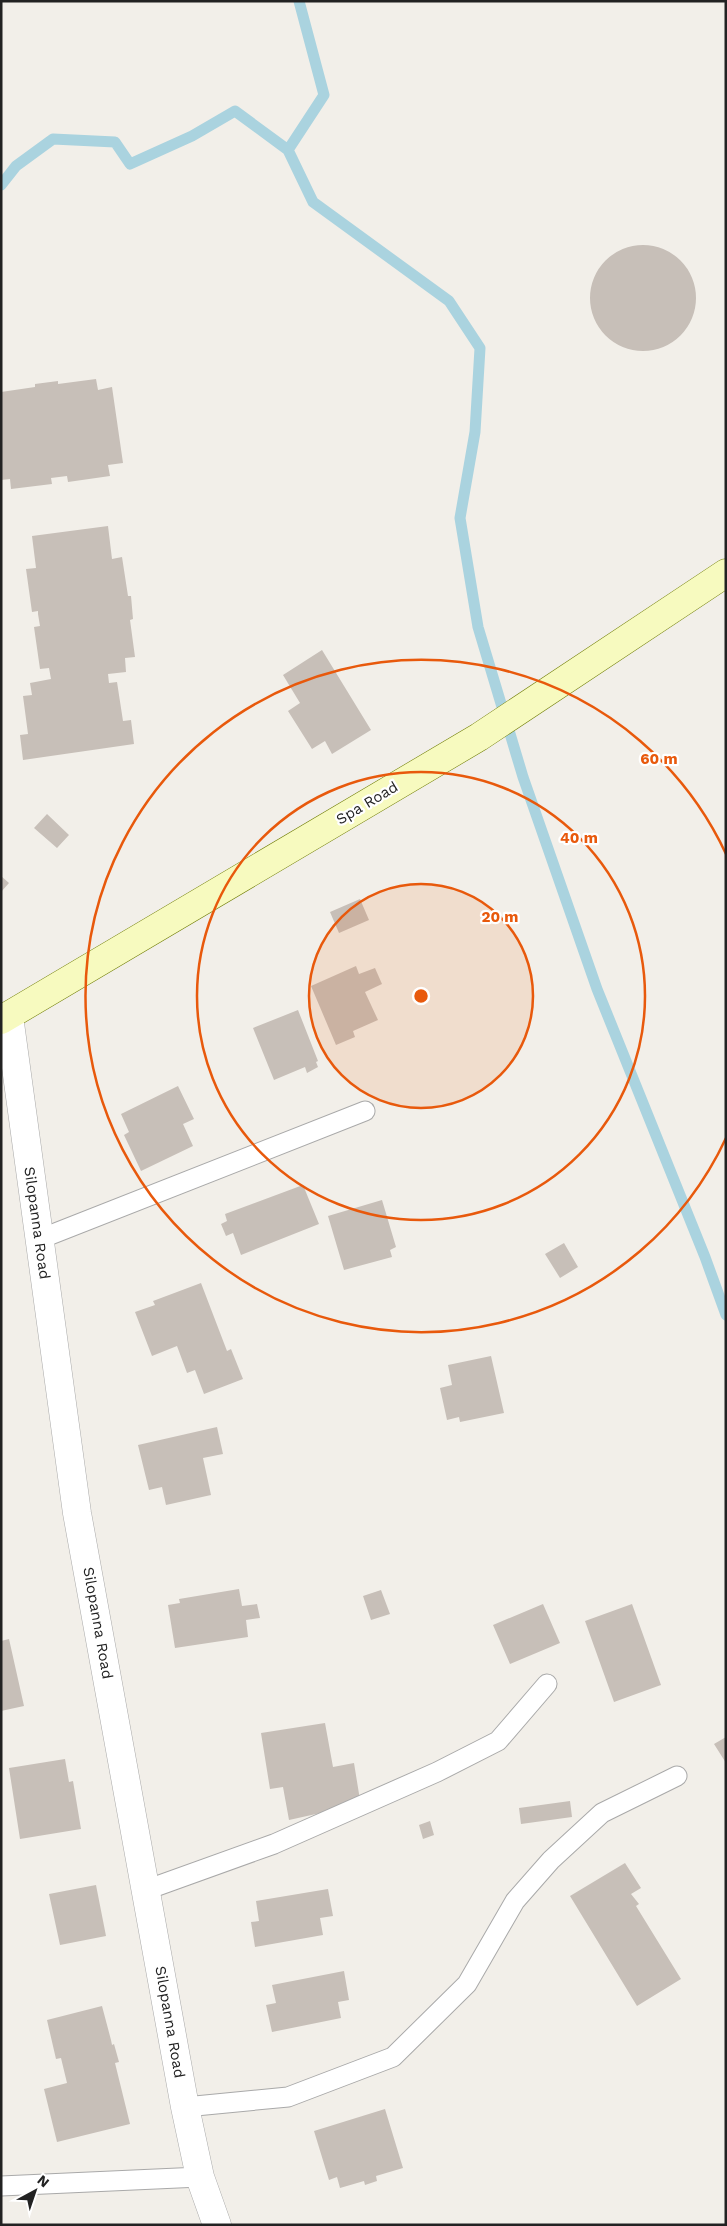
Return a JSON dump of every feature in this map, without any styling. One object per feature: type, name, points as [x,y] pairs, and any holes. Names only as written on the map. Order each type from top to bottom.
[{"type":"main road","name":"Spa Road","points":[[5,1018],[479,737],[726,573]]},
{"type":"street","name":"Silopanna Road","points":[[5,1018],[40,1239],[78,1513],[186,2107],[200,2177],[217,2225]]},
{"type":"lane","points":[[40,1239],[365,1111]]},
{"type":"lane","points":[[146,1890],[274,1844],[446,1767],[498,1740],[547,1684]]},
{"type":"lane","points":[[186,2107],[288,2097],[393,2057],[467,1984],[515,1901],[550,1860],[602,1813],[677,1776]]},
{"type":"lane","points":[[1,2186],[200,2177]]},
{"type":"building","points":[[643,245],[663,249],[681,260],[692,278],[696,298],[692,318],[681,336],[663,347],[643,351],[623,347],[605,336],[594,318],[590,298],[594,278],[605,260],[623,249]]},
{"type":"building","points":[[96,379],[98,390],[112,387],[123,463],[108,465],[110,476],[68,482],[67,476],[51,478],[52,484],[11,489],[10,479],[1,480],[1,392],[35,387],[35,384],[58,381],[58,384]]},
{"type":"building","points":[[108,526],[112,559],[122,557],[128,596],[131,596],[133,619],[130,620],[135,657],[125,658],[126,672],[108,674],[109,683],[117,682],[123,721],[131,720],[134,744],[23,760],[20,735],[28,734],[23,696],[32,695],[30,683],[51,679],[49,668],[40,669],[34,627],[40,626],[38,611],[32,612],[26,569],[36,568],[32,536]]},
{"type":"building","points":[[322,650],[371,730],[332,754],[325,741],[312,749],[288,711],[300,703],[283,675]]},
{"type":"building","points":[[47,814],[69,835],[57,848],[34,828]]},
{"type":"building","points":[[1,876],[9,883],[1,892]]},
{"type":"building","points":[[360,899],[369,920],[339,933],[330,912]]},
{"type":"building","points":[[356,966],[359,974],[375,968],[382,984],[365,992],[378,1020],[353,1031],[355,1037],[336,1045],[311,986]]},
{"type":"building","points":[[298,1010],[318,1061],[316,1062],[318,1067],[307,1073],[305,1067],[274,1080],[253,1028]]},
{"type":"building","points":[[178,1086],[194,1119],[183,1124],[193,1146],[141,1171],[124,1135],[129,1132],[121,1114]]},
{"type":"building","points":[[303,1185],[319,1224],[241,1255],[233,1233],[226,1236],[221,1224],[227,1221],[225,1214]]},
{"type":"building","points":[[382,1200],[396,1247],[390,1250],[392,1257],[344,1270],[328,1216]]},
{"type":"building","points":[[564,1243],[578,1267],[560,1278],[545,1254]]},
{"type":"building","points":[[201,1283],[227,1351],[231,1349],[243,1379],[204,1394],[195,1370],[187,1373],[177,1346],[152,1356],[135,1312],[155,1305],[153,1301]]},
{"type":"building","points":[[491,1356],[504,1413],[460,1422],[459,1417],[447,1420],[440,1388],[452,1385],[448,1365]]},
{"type":"building","points":[[217,1427],[223,1454],[203,1458],[211,1495],[166,1505],[162,1487],[149,1490],[138,1445]]},
{"type":"building","points":[[239,1589],[242,1606],[257,1604],[260,1618],[246,1620],[248,1637],[175,1648],[168,1605],[180,1603],[179,1599]]},
{"type":"building","points":[[381,1590],[390,1614],[371,1620],[363,1596]]},
{"type":"building","points":[[543,1604],[560,1643],[510,1664],[493,1625]]},
{"type":"building","points":[[632,1604],[661,1685],[614,1702],[585,1621]]},
{"type":"building","points":[[9,1639],[24,1706],[1,1711],[1,1641]]},
{"type":"building","points":[[325,1723],[333,1767],[354,1763],[360,1800],[342,1803],[343,1808],[289,1820],[283,1787],[270,1789],[261,1733]]},
{"type":"building","points":[[726,1737],[726,1763],[714,1744]]},
{"type":"building","points":[[65,1759],[69,1782],[73,1781],[81,1829],[20,1839],[9,1768]]},
{"type":"building","points":[[570,1801],[572,1817],[521,1824],[519,1808]]},
{"type":"building","points":[[430,1821],[434,1835],[423,1839],[419,1825]]},
{"type":"building","points":[[625,1863],[641,1888],[631,1894],[639,1904],[636,1906],[681,1979],[637,2006],[570,1896]]},
{"type":"building","points":[[96,1885],[106,1936],[60,1945],[49,1894]]},
{"type":"building","points":[[328,1889],[333,1916],[320,1918],[323,1935],[255,1947],[251,1922],[259,1921],[256,1901]]},
{"type":"building","points":[[344,1971],[349,2000],[338,2002],[341,2018],[272,2032],[266,2005],[276,2003],[272,1985]]},
{"type":"building","points":[[102,2006],[112,2045],[114,2044],[119,2062],[115,2063],[130,2124],[57,2142],[44,2089],[67,2083],[61,2058],[56,2059],[47,2020]]},
{"type":"building","points":[[385,2109],[403,2168],[376,2176],[377,2181],[365,2185],[364,2181],[340,2188],[337,2177],[329,2180],[314,2131]]},
{"type":"waterway","points":[[299,1],[324,95],[288,150],[313,202],[449,301],[480,348],[475,432],[460,518],[478,627],[523,777],[597,989],[705,1257],[726,1315]]},
{"type":"waterway","points":[[1,185],[16,166],[53,139],[115,142],[130,164],[192,136],[235,111],[288,150]]}]
